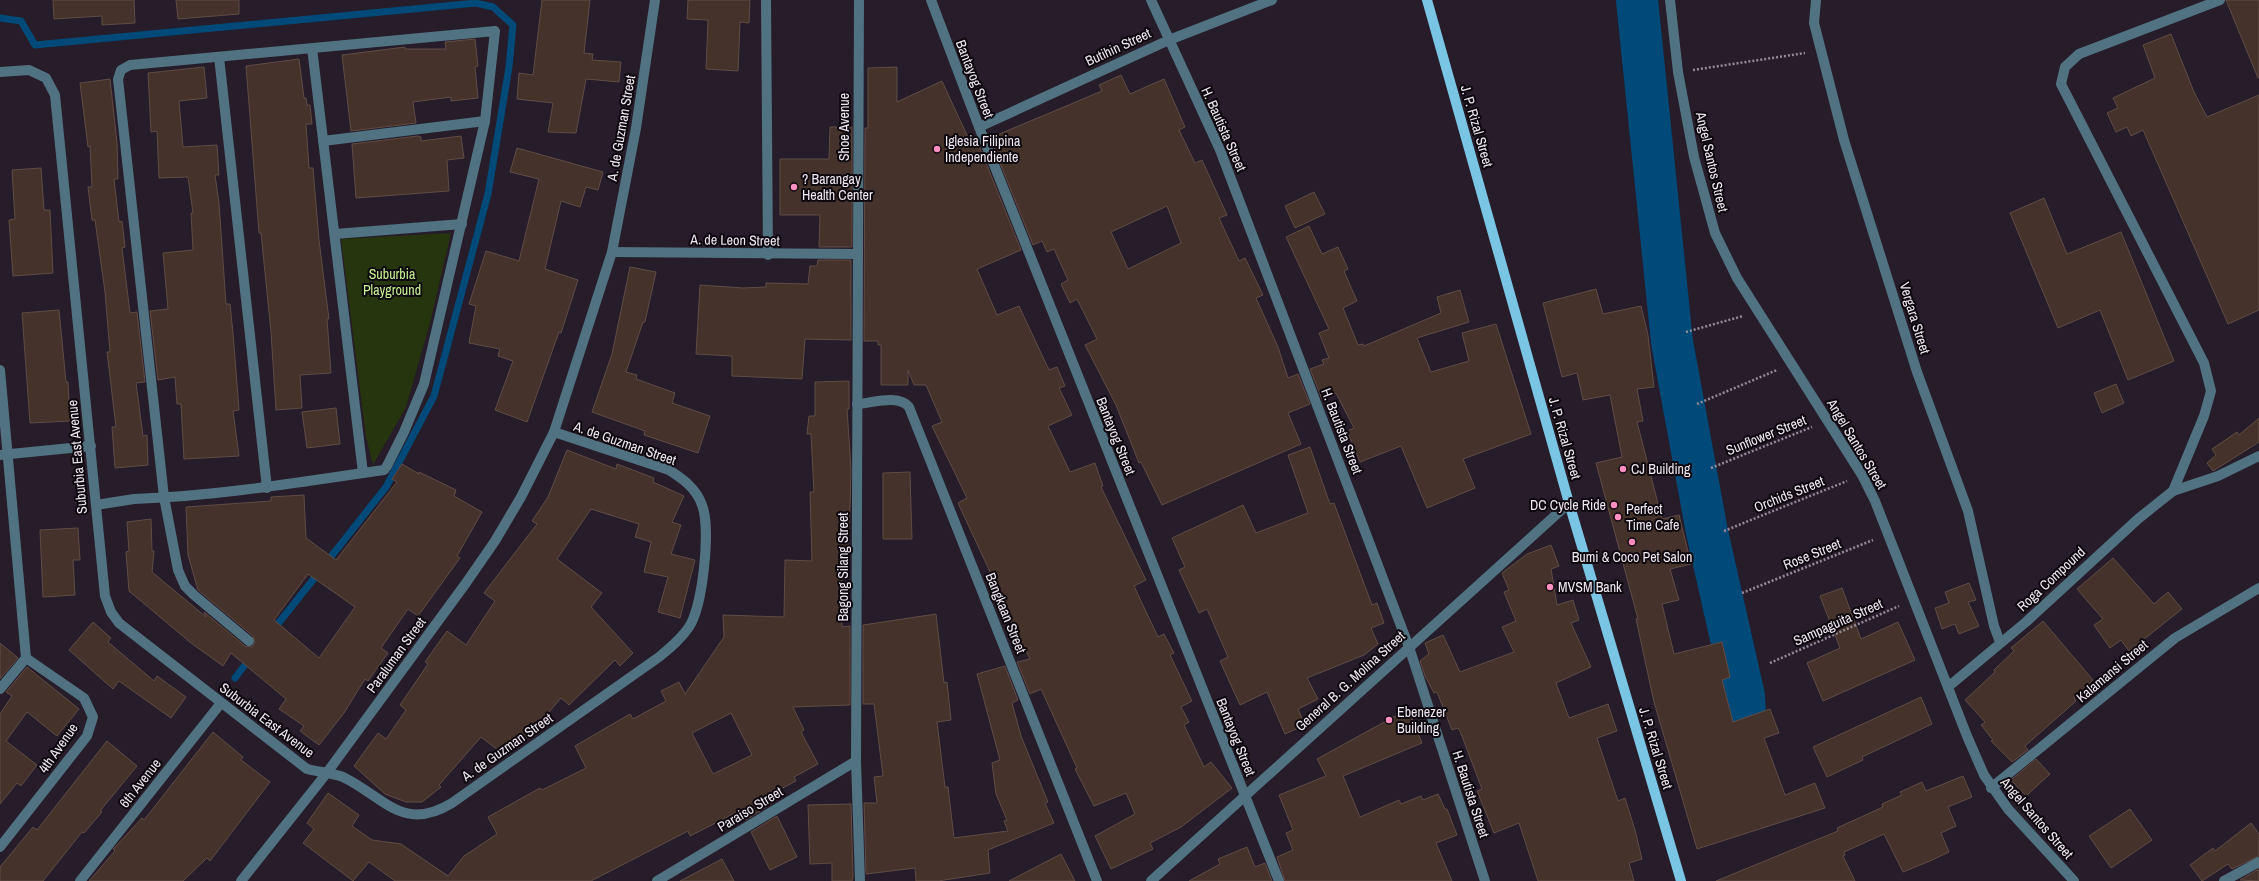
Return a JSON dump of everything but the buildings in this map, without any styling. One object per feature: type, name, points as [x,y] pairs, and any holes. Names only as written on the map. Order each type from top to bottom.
[{"type":"main road","name":"J. P. Rizal Street","points":[[1427,0],[1569,503],[1681,881]]},
{"type":"street","name":"A. de Guzman Street","points":[[326,774],[342,777],[393,809],[408,815],[421,815],[442,809],[659,657],[679,640],[689,627],[697,612],[707,520],[702,504],[695,490],[684,480],[669,470],[554,432],[612,252],[636,128],[655,0]]},
{"type":"street","points":[[766,0],[768,254]]},
{"type":"street","name":"Shoe Avenue","points":[[857,254],[859,0]]},
{"type":"street","name":"Bantayog Street","points":[[930,0],[1244,796],[1279,881]]},
{"type":"street","name":"H. Bautista Street","points":[[1151,0],[1220,150],[1409,647],[1485,881]]},
{"type":"street","name":"Butihin Street","points":[[979,127],[1169,40],[1272,0]]},
{"type":"street","name":"Angel Santos Street","points":[[1670,0],[1678,72],[1694,157],[1715,232],[1737,278],[1862,475],[1889,534],[1966,736],[1991,788],[2074,881]]},
{"type":"street","name":"Vergara Street","points":[[1816,0],[1814,24],[1844,140],[1917,372],[1968,511],[1994,626],[2000,642]]},
{"type":"street","points":[[2173,491],[2204,416],[2211,391],[2204,363],[2061,84],[2065,67],[2079,54],[2220,0]]},
{"type":"street","points":[[96,505],[164,497],[267,488],[384,470],[404,432],[424,384],[485,121],[495,31],[130,65],[121,70],[118,79],[164,497],[178,570],[185,586],[249,642]]},
{"type":"street","points":[[312,48],[364,473]]},
{"type":"street","points":[[219,57],[267,488]]},
{"type":"street","name":"Suburbia East Avenue","points":[[0,72],[29,70],[46,78],[55,96],[105,596],[111,612],[119,622],[307,769],[326,774]]},
{"type":"street","points":[[323,141],[485,121]]},
{"type":"street","points":[[334,234],[462,224]]},
{"type":"street","name":"A. de Leon Street","points":[[612,252],[857,254]]},
{"type":"street","name":"Bagong Silang Street","points":[[857,254],[856,762],[860,881]]},
{"type":"street","points":[[0,370],[3,454],[26,658],[0,689]]},
{"type":"street","name":"Bangkaan Street","points":[[857,404],[898,400],[905,402],[909,407],[1097,881]]},
{"type":"street","name":"Paraluman Street","points":[[241,881],[326,774],[495,541],[535,471],[554,432]]},
{"type":"street","points":[[3,454],[91,446]]},
{"type":"street","points":[[2173,491],[2218,476],[2259,456]]},
{"type":"street","name":"Roga Compound","points":[[1948,687],[2000,642],[2026,622],[2138,519],[2173,491]]},
{"type":"street","name":"General B. G. Molina Street","points":[[1151,881],[1569,503]]},
{"type":"street","name":"Kalamansi Street","points":[[1991,788],[2175,638],[2259,588]]},
{"type":"street","name":"4th Avenue","points":[[0,847],[87,736],[93,718],[84,698],[26,658]]},
{"type":"street","name":"6th Avenue","points":[[80,881],[221,703]]},
{"type":"street","name":"Paraiso Street","points":[[657,881],[856,762]]},
{"type":"street","points":[[2224,881],[2259,862]]},
{"type":"path","points":[[1678,72],[1821,51]]},
{"type":"path","points":[[1686,332],[1759,312]]},
{"type":"path","points":[[1697,404],[1792,364]]},
{"type":"path","name":"Sunflower Street","points":[[1711,468],[1827,421]]},
{"type":"path","name":"Orchids Street","points":[[1724,531],[1862,475]]},
{"type":"path","name":"Rose Street","points":[[1742,593],[1889,534]]},
{"type":"path","name":"Sampaguita Street","points":[[1770,663],[1914,599]]},
{"type":"green space","name":"Suburbia Playground","points":[[451,233],[430,323],[406,407],[373,465],[366,437],[341,239]]},
{"type":"waterway","points":[[1637,0],[1672,342],[1707,532],[1744,696],[1745,714]]},
{"type":"waterway","points":[[0,18],[21,21],[35,45],[476,3],[493,7],[513,25],[509,67],[488,194],[434,396],[386,487],[326,563]]},
{"type":"waterway","points":[[273,630],[320,571]]},
{"type":"waterway","points":[[235,678],[251,657]]},
{"type":"place","name":"Iglesia Filipina Independiente","points":[[937,149]]},
{"type":"place","name":"? Barangay Health Center","points":[[794,187]]},
{"type":"place","name":"CJ Building","points":[[1623,469]]},
{"type":"place","name":"DC Cycle Ride","points":[[1614,505]]},
{"type":"place","name":"Perfect Time Cafe","points":[[1618,517]]},
{"type":"place","name":"Bumi & Coco Pet Salon","points":[[1632,542]]},
{"type":"place","name":"MVSM Bank","points":[[1550,587]]},
{"type":"place","name":"Ebenezer Building","points":[[1389,720]]}]
